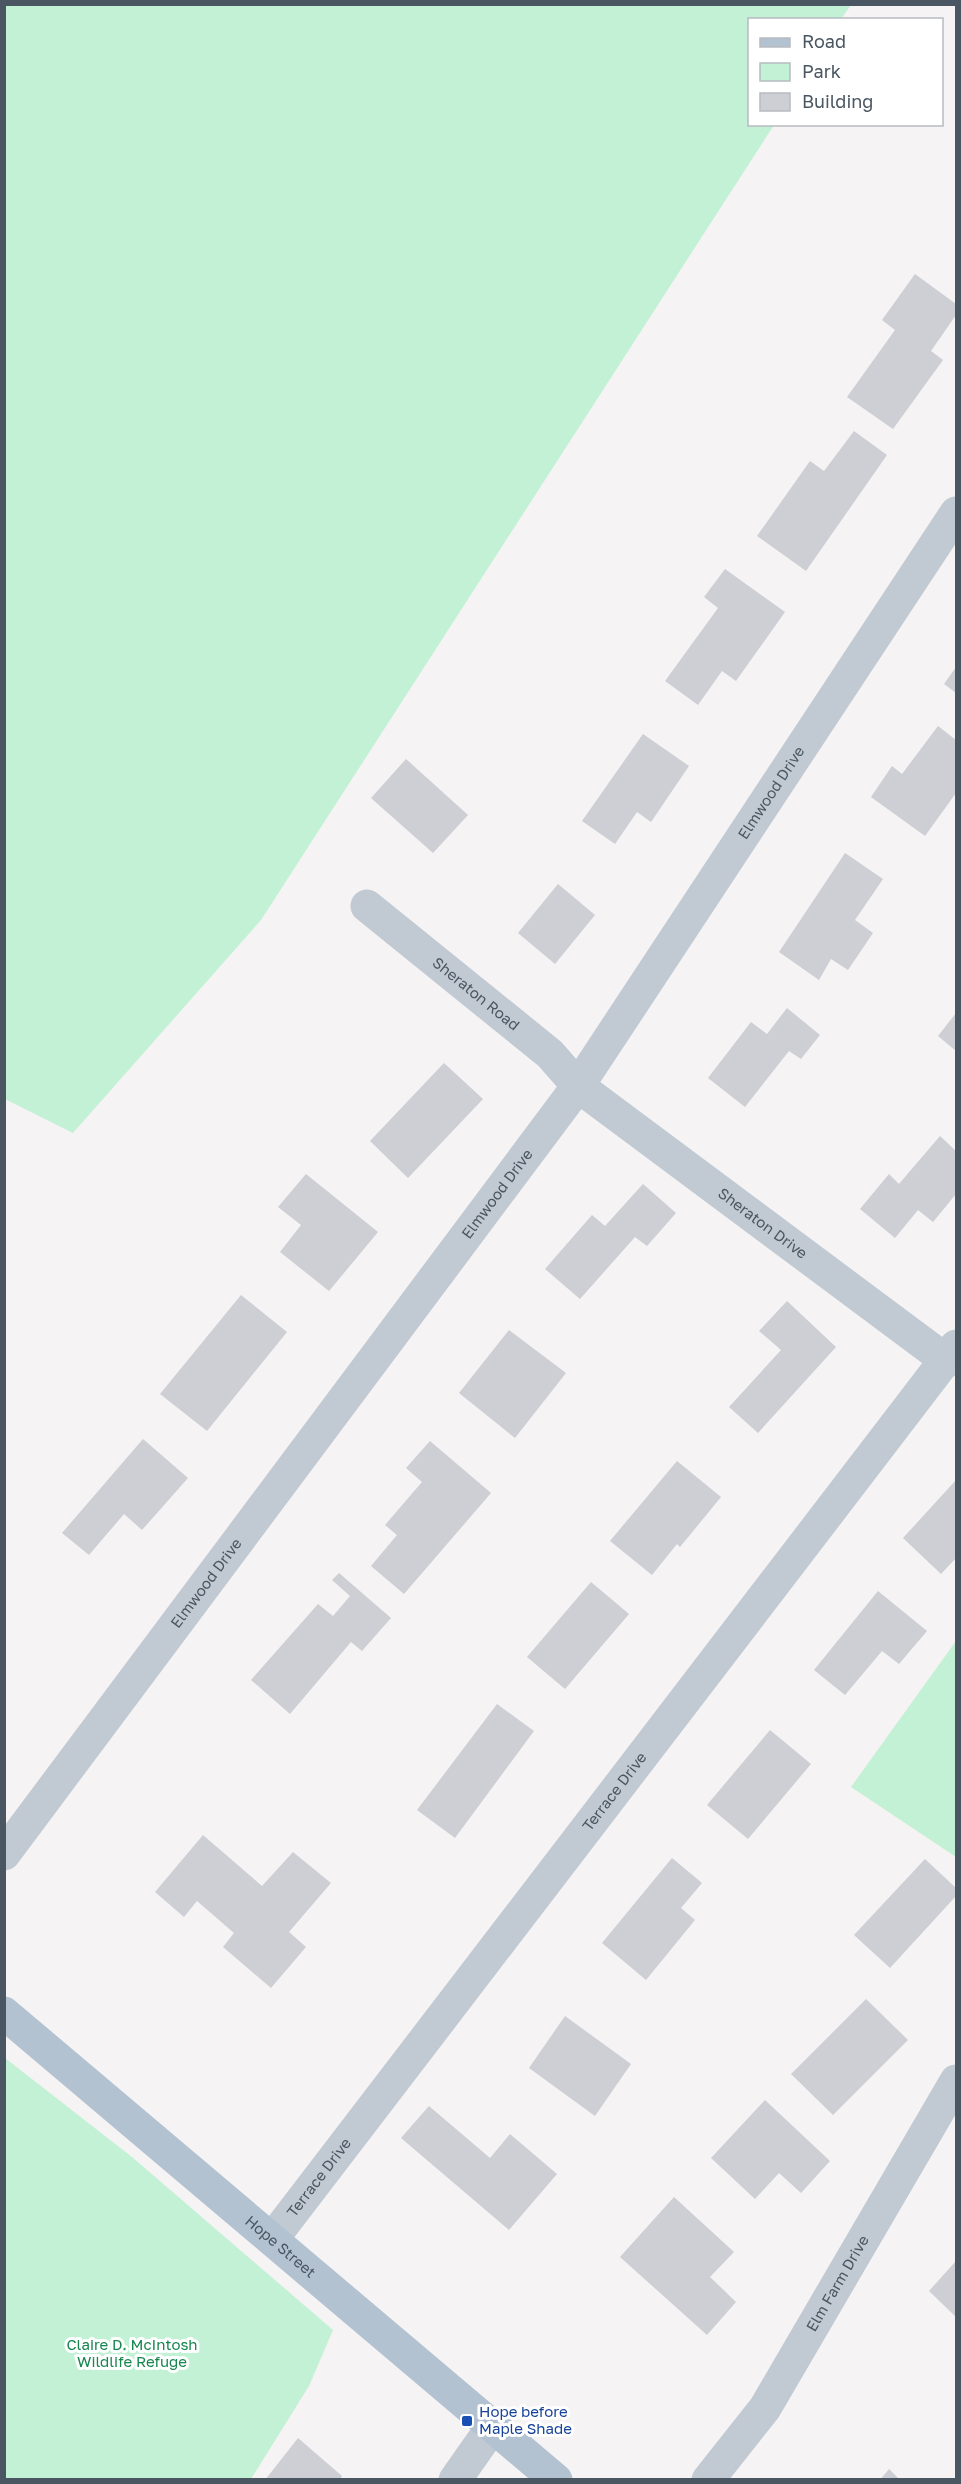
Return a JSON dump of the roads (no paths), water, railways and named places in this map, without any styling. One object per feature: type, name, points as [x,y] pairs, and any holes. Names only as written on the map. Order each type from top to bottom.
[{"type":"main road","name":"Hope Street","points":[[4,2013],[273,2238],[556,2480]]},
{"type":"street","name":"Elmwood Drive","points":[[4,1854],[578,1086],[957,513]]},
{"type":"street","name":"Sheraton Road","points":[[367,906],[550,1054],[578,1086]]},
{"type":"street","name":"Sheraton Drive","points":[[578,1086],[952,1354]]},
{"type":"street","name":"Terrace Drive","points":[[273,2238],[952,1354]]},
{"type":"street","name":"Elm Farm Drive","points":[[708,2480],[765,2408],[957,2081]]},
{"type":"street","points":[[455,2480],[494,2426]]},
{"type":"place","name":"Hope before Maple Shade","points":[[467,2421]]},
{"type":"park label","name":"Claire D. McIntosh Wildlife Refuge","points":[[132,2354]]}]
